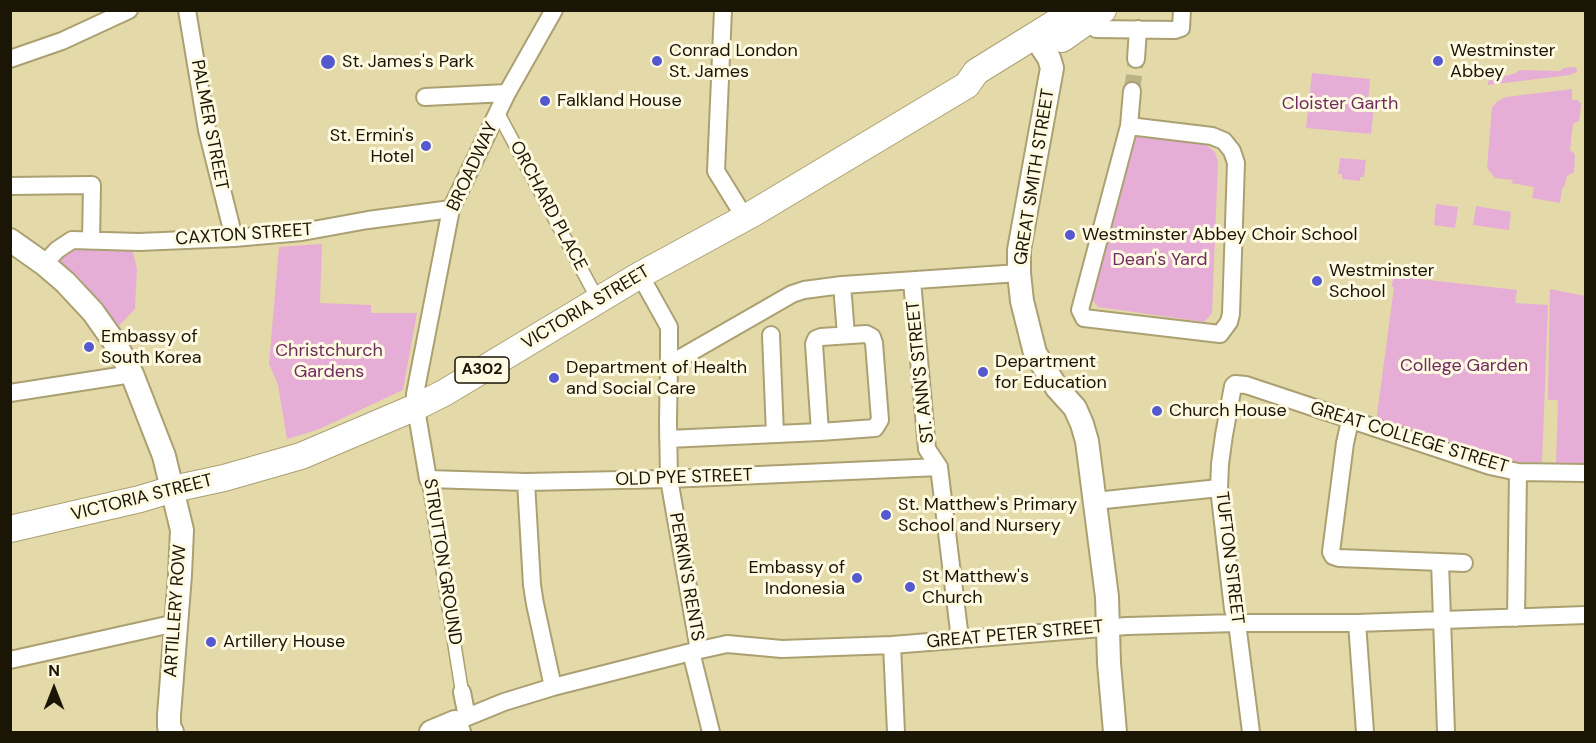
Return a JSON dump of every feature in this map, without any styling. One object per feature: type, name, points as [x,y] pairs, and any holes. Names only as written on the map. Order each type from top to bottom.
[{"type":"main road","name":"A302","points":[[1039,44],[1089,14]]},
{"type":"main road","name":"VICTORIA STREET","points":[[10,529],[224,478],[302,456],[417,407],[640,275],[745,218],[967,85],[976,72],[1039,44]]},
{"type":"main road","name":"GREAT SMITH STREET","points":[[1039,44],[1049,58],[1052,68],[1019,250],[1022,301],[1035,353],[1057,387],[1075,408],[1087,441],[1107,588],[1109,663],[1115,732]]},
{"type":"main road","name":"ARTILLERY ROW","points":[[10,240],[65,282],[93,312],[115,343],[132,374],[164,456],[182,530],[169,715],[172,732]]},
{"type":"main road","points":[[431,732],[461,724]]},
{"type":"street","points":[[10,59],[63,40],[129,10]]},
{"type":"street","name":"PALMER STREET","points":[[187,10],[207,130],[234,238]]},
{"type":"street","name":"BROADWAY","points":[[417,407],[415,394],[451,209],[507,93],[554,10]]},
{"type":"street","points":[[723,10],[716,171],[745,218]]},
{"type":"street","points":[[1089,14],[1096,28],[1175,30],[1181,28],[1182,10]]},
{"type":"street","points":[[1136,59],[1138,29]]},
{"type":"street","points":[[1129,126],[1212,136],[1224,141],[1232,151],[1236,163],[1231,314],[1220,334],[1084,318],[1080,310],[1129,126],[1132,91]]},
{"type":"street","points":[[425,97],[507,93]]},
{"type":"street","name":"ORCHARD PLACE","points":[[498,113],[598,300]]},
{"type":"street","points":[[10,186],[92,185],[91,241]]},
{"type":"street","name":"CAXTON STREET","points":[[44,264],[57,250],[72,240],[138,242],[234,238],[302,232],[451,209]]},
{"type":"street","points":[[669,360],[677,360],[792,294],[804,290],[842,285],[1019,273]]},
{"type":"street","name":"PERKIN'S RENTS","points":[[640,275],[669,327],[669,479],[695,651],[711,732]]},
{"type":"street","name":"ST. ANN'S STREET","points":[[912,280],[927,450],[939,467],[960,639]]},
{"type":"street","points":[[842,285],[846,335]]},
{"type":"street","points":[[668,440],[820,432],[875,428],[880,420],[872,337],[866,334],[816,339],[814,344],[820,432]]},
{"type":"street","points":[[771,335],[775,434]]},
{"type":"street","points":[[10,393],[132,374]]},
{"type":"street","name":"GREAT COLLEGE STREET","points":[[1235,384],[1246,385],[1490,466],[1518,472],[1586,473]]},
{"type":"street","name":"TUFTON STREET","points":[[1235,384],[1231,392],[1224,435],[1219,489],[1251,732]]},
{"type":"street","name":"STRUTTON GROUND","points":[[417,407],[462,692],[461,724]]},
{"type":"street","points":[[1350,421],[1331,546],[1333,556],[1464,563]]},
{"type":"street","name":"OLD PYE STREET","points":[[428,479],[526,482],[669,479],[939,467]]},
{"type":"street","points":[[1516,618],[1518,472]]},
{"type":"street","points":[[526,482],[532,585],[553,687]]},
{"type":"street","points":[[1095,501],[1219,489]]},
{"type":"street","points":[[1440,562],[1446,732]]},
{"type":"street","name":"GREAT PETER STREET","points":[[461,724],[504,702],[553,687],[727,644],[782,649],[892,645],[1108,627],[1441,621],[1586,615]]},
{"type":"street","points":[[10,660],[176,623]]},
{"type":"street","points":[[1357,623],[1365,732]]},
{"type":"street","points":[[892,645],[896,732]]},
{"type":"green space","points":[[1576,67],[1577,72],[1570,75],[1488,85],[1488,81],[1516,73],[1519,70],[1560,71],[1564,68]]},
{"type":"green space","name":"Cloister Garth","points":[[1312,73],[1370,79],[1368,103],[1374,107],[1371,134],[1306,128]]},
{"type":"green space","points":[[1572,89],[1572,100],[1578,100],[1581,105],[1579,121],[1573,124],[1570,150],[1575,156],[1574,172],[1567,176],[1562,188],[1560,203],[1532,198],[1534,187],[1511,183],[1513,180],[1495,178],[1487,168],[1492,107],[1506,97]]},
{"type":"green space","name":"Dean's Yard","points":[[1135,136],[1207,145],[1215,152],[1218,162],[1212,313],[1204,322],[1098,307],[1092,299]]},
{"type":"green space","points":[[1340,158],[1366,160],[1364,177],[1360,177],[1360,181],[1342,179],[1342,174],[1338,174]]},
{"type":"green space","points":[[1436,204],[1458,207],[1455,228],[1434,225]]},
{"type":"green space","points":[[1476,206],[1511,212],[1509,230],[1473,225]]},
{"type":"green space","points":[[60,238],[132,249],[137,268],[135,309],[114,331],[55,265]]},
{"type":"green space","name":"Christchurch Gardens","points":[[322,244],[320,303],[371,305],[371,313],[417,313],[403,390],[317,430],[287,439],[278,385],[269,364],[279,247]]},
{"type":"green space","name":"College Garden","points":[[1393,276],[1517,290],[1515,303],[1548,305],[1542,462],[1505,463],[1376,422],[1394,287],[1392,287]]},
{"type":"green space","points":[[1550,289],[1585,296],[1585,464],[1556,464],[1558,400],[1548,400]]},
{"type":"tunnel","points":[[1132,91],[1136,59]]},
{"type":"place","name":"Conrad London St. James","points":[[657,61]]},
{"type":"place","name":"Westminster Abbey","points":[[1438,61]]},
{"type":"place","name":"St. James's Park","points":[[328,62]]},
{"type":"place","name":"Falkland House","points":[[545,101]]},
{"type":"place","name":"St. Ermin's Hotel","points":[[426,146]]},
{"type":"place","name":"Westminster Abbey Choir School","points":[[1070,235]]},
{"type":"place","name":"Westminster School","points":[[1317,281]]},
{"type":"place","name":"Embassy of South Korea","points":[[89,347]]},
{"type":"place","name":"Department for Education","points":[[983,372]]},
{"type":"place","name":"Department of Health and Social Care","points":[[554,378]]},
{"type":"place","name":"Church House","points":[[1157,411]]},
{"type":"place","name":"St. Matthew's Primary School and Nursery","points":[[886,515]]},
{"type":"place","name":"Embassy of Indonesia","points":[[857,578]]},
{"type":"place","name":"St Matthew's Church","points":[[910,587]]},
{"type":"place","name":"Artillery House","points":[[211,642]]}]
